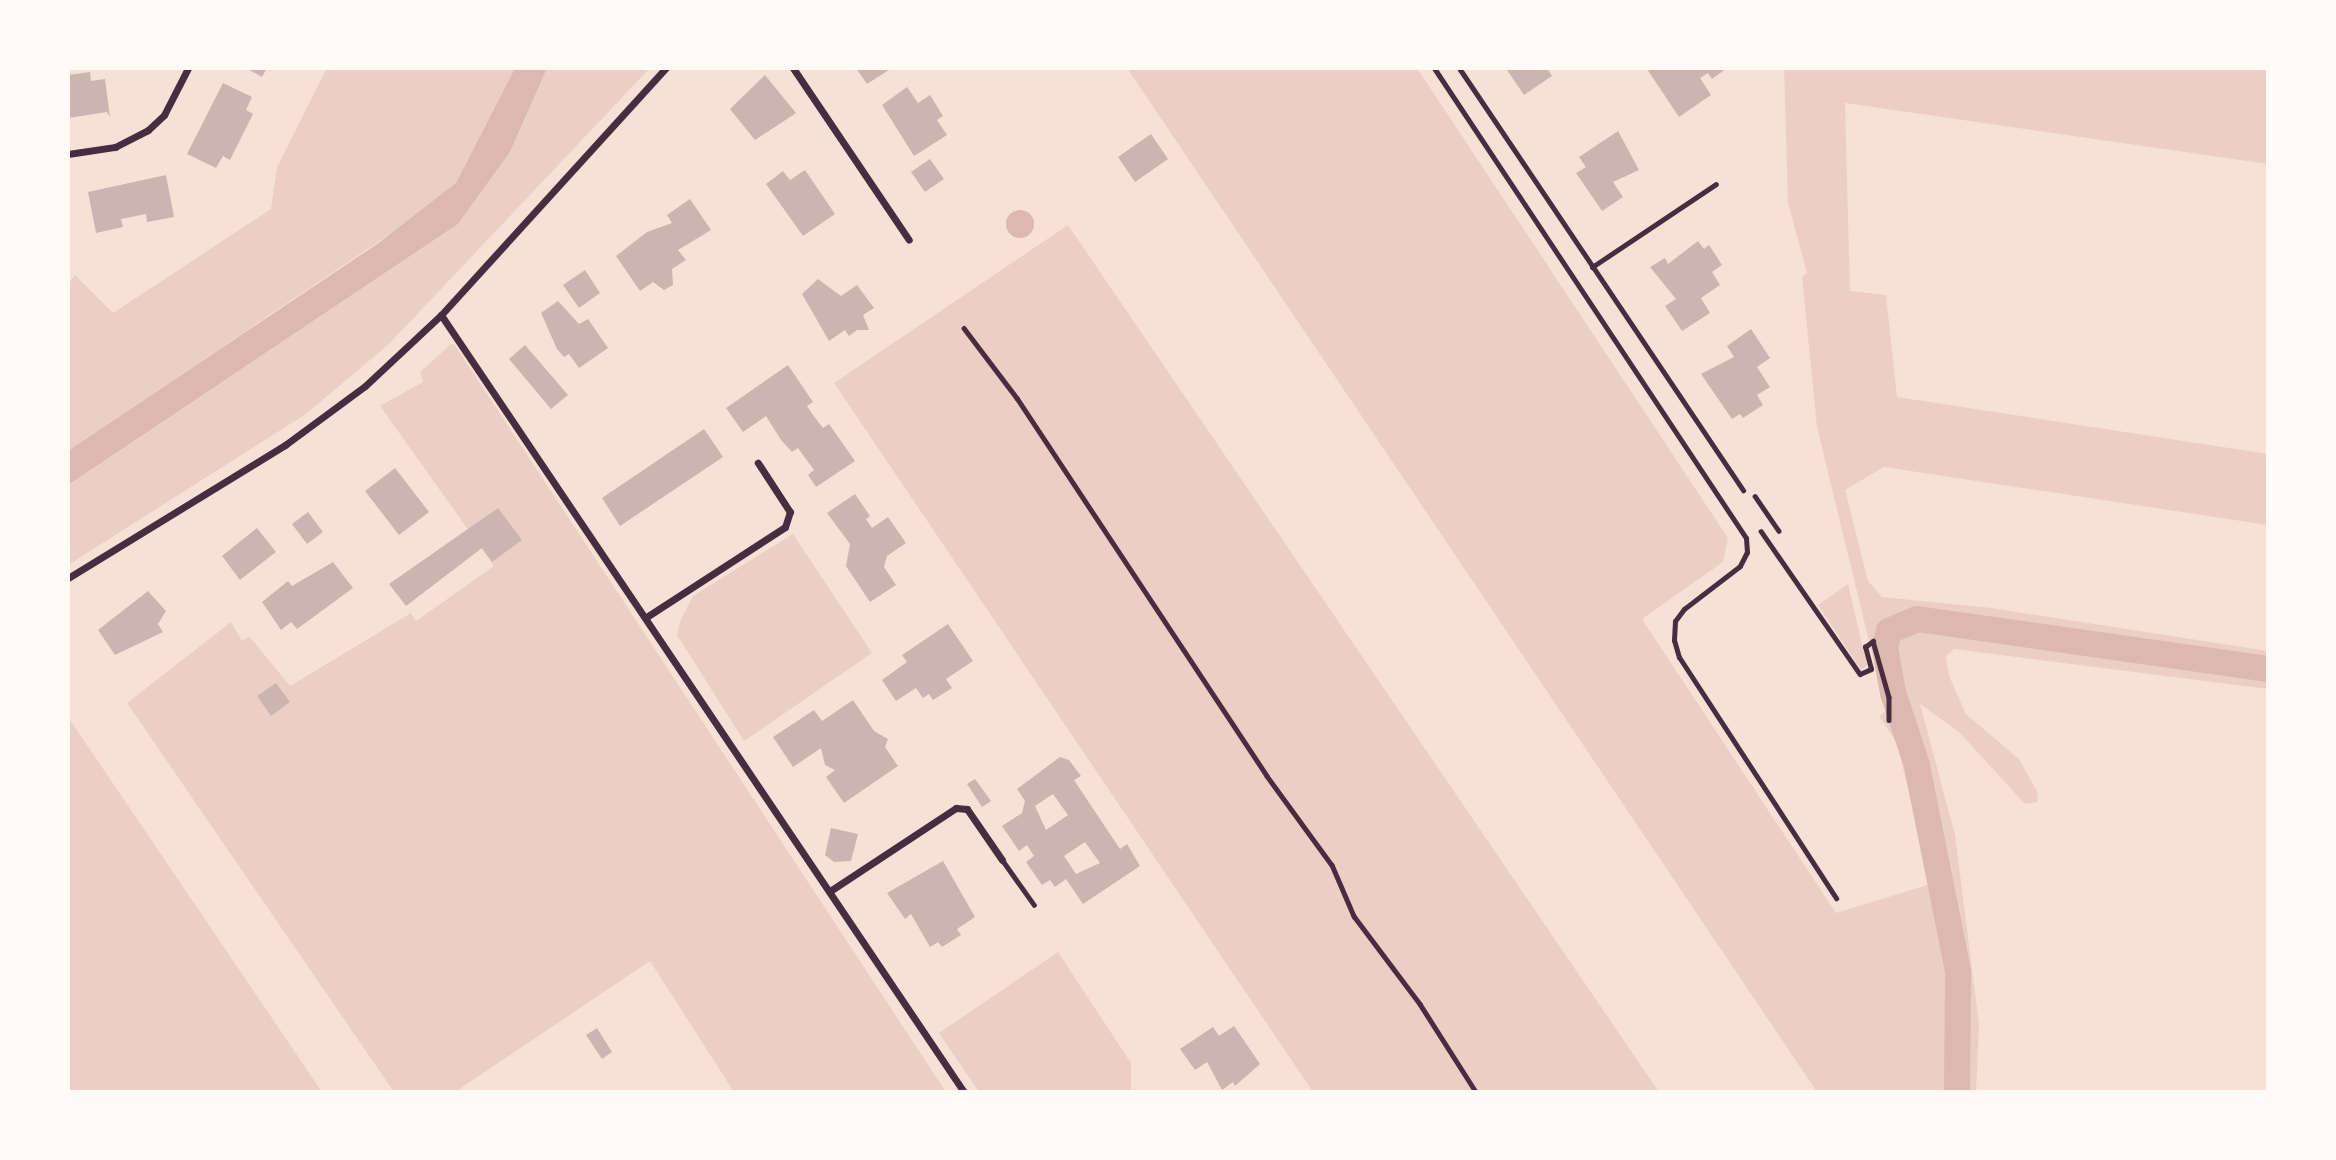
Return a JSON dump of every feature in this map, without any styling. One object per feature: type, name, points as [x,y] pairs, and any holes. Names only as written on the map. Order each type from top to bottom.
[{"type":"street","points":[[68,154],[115,147],[148,130],[164,115],[188,68]]},
{"type":"street","points":[[68,578],[321,421],[441,315],[666,68]]},
{"type":"street","points":[[793,68],[909,240]]},
{"type":"street","points":[[441,315],[648,616],[964,1092]]},
{"type":"street","points":[[648,616],[785,527],[790,512],[758,463]]},
{"type":"street","points":[[830,891],[956,808],[967,809],[1002,860]]},
{"type":"lane","points":[[1434,68],[1746,538],[1747,552],[1740,566],[1684,610],[1675,621],[1674,640],[1679,657],[1836,898]]},
{"type":"lane","points":[[1459,68],[1743,491]]},
{"type":"lane","points":[[1592,267],[1716,184]]},
{"type":"lane","points":[[1002,860],[1034,905]]},
{"type":"path","points":[[964,328],[1332,865],[1354,916],[1420,1004],[1476,1092]]},
{"type":"path","points":[[1743,491],[1751,489],[1779,531]]},
{"type":"path","points":[[1753,520],[1860,674],[1871,669],[1865,647],[1873,641],[1889,696],[1889,720]]},
{"type":"shaded area","points":[[327,68],[515,68],[456,183],[421,213],[68,451],[68,284],[75,275],[113,313],[271,209],[277,167]]},
{"type":"shaded area","points":[[515,68],[547,68],[510,152],[458,224],[68,485],[68,451],[380,242],[456,183]]},
{"type":"shaded area","points":[[547,68],[650,68],[389,344],[306,414],[68,565],[68,485],[458,224],[510,152]]},
{"type":"shaded area","points":[[1127,68],[1417,68],[1728,538],[1723,562],[1642,619],[1836,913],[1931,884],[1897,743],[1879,716],[1886,711],[1817,427],[1802,277],[1807,273],[1788,203],[1784,68],[2268,68],[2268,164],[1845,103],[1850,291],[1886,295],[1897,397],[2268,454],[2268,525],[1884,467],[1845,490],[1868,581],[1882,597],[1991,608],[2268,651],[2268,689],[1954,649],[1946,656],[1949,676],[1966,714],[2019,759],[2037,791],[2038,802],[2025,804],[1959,732],[1920,704],[1955,835],[1979,1024],[1976,1092],[1817,1092]]},
{"type":"shaded area","points":[[1020,210],[1030,214],[1034,224],[1030,234],[1020,238],[1010,234],[1006,224],[1010,214]]},
{"type":"shaded area","points":[[1068,225],[1659,1092],[1313,1092],[834,383]]},
{"type":"shaded area","points":[[451,344],[455,345],[946,1092],[734,1092],[650,961],[455,1092],[394,1092],[127,703],[231,622],[242,641],[249,636],[290,686],[411,613],[416,621],[494,566],[380,406],[423,382],[420,372]]},
{"type":"shaded area","points":[[793,534],[872,653],[744,741],[677,635],[680,621],[693,596]]},
{"type":"shaded area","points":[[1848,584],[1867,665],[1861,670],[1818,605]]},
{"type":"shaded area","points":[[68,717],[322,1092],[68,1092]]},
{"type":"shaded area","points":[[1058,952],[1131,1063],[1131,1092],[979,1092],[939,1033]]},
{"type":"building","points":[[246,68],[267,68],[262,77]]},
{"type":"building","points":[[856,68],[892,68],[867,84]]},
{"type":"building","points":[[1547,68],[1552,76],[1524,95],[1507,70]]},
{"type":"building","points":[[1727,68],[1712,79],[1708,73],[1700,78],[1711,95],[1679,117],[1647,69]]},
{"type":"building","points":[[90,72],[91,81],[105,79],[110,117],[107,112],[68,118],[68,75]]},
{"type":"building","points":[[765,75],[796,113],[755,140],[730,109]]},
{"type":"building","points":[[223,83],[252,97],[246,110],[253,114],[230,160],[223,156],[216,168],[187,154]]},
{"type":"building","points":[[907,87],[918,103],[930,95],[943,116],[937,120],[947,135],[914,156],[882,105]]},
{"type":"building","points":[[1618,131],[1639,170],[1613,182],[1623,197],[1602,211],[1576,173],[1586,167],[1579,157]]},
{"type":"building","points":[[1151,134],[1168,159],[1135,182],[1118,157]]},
{"type":"building","points":[[930,159],[944,179],[925,192],[911,172]]},
{"type":"building","points":[[805,170],[835,214],[803,236],[766,184],[783,171],[790,180]]},
{"type":"building","points":[[166,175],[174,217],[147,222],[146,214],[121,219],[123,227],[96,233],[88,192]]},
{"type":"building","points":[[690,199],[711,230],[678,250],[686,260],[672,269],[673,285],[664,290],[653,282],[640,291],[616,256],[647,232],[672,223],[667,215]]},
{"type":"building","points":[[1698,241],[1704,249],[1709,245],[1722,265],[1712,272],[1720,285],[1701,298],[1710,313],[1682,331],[1665,306],[1676,299],[1650,267],[1665,258],[1668,264]]},
{"type":"building","points":[[585,270],[600,293],[579,308],[563,285]]},
{"type":"building","points":[[818,279],[841,296],[857,285],[874,308],[863,315],[869,330],[857,330],[849,336],[845,330],[829,341],[802,294]]},
{"type":"building","points":[[558,301],[579,324],[588,319],[608,348],[579,368],[569,354],[564,357],[557,349],[541,313]]},
{"type":"building","points":[[1751,329],[1770,358],[1757,367],[1770,387],[1757,395],[1763,405],[1743,418],[1740,414],[1732,419],[1701,374],[1734,357],[1727,346]]},
{"type":"building","points":[[525,345],[568,395],[551,409],[509,359]]},
{"type":"building","points":[[788,365],[813,402],[807,406],[813,415],[823,428],[829,424],[855,461],[816,487],[808,475],[814,470],[798,448],[792,452],[781,440],[766,416],[743,432],[726,408]]},
{"type":"building","points":[[704,429],[723,457],[620,526],[602,498]]},
{"type":"building","points":[[395,468],[429,512],[399,535],[365,491]]},
{"type":"building","points":[[855,494],[870,516],[866,519],[872,528],[888,517],[906,543],[887,556],[884,567],[896,585],[870,602],[846,566],[850,544],[827,513]]},
{"type":"building","points":[[498,508],[522,540],[492,562],[482,548],[406,606],[389,584]]},
{"type":"building","points":[[308,512],[323,532],[307,544],[292,524]]},
{"type":"building","points":[[257,528],[276,552],[240,580],[222,556]]},
{"type":"building","points":[[333,562],[353,588],[297,629],[291,622],[281,630],[262,602],[288,581],[292,586]]},
{"type":"building","points":[[148,591],[166,611],[158,624],[163,632],[115,655],[98,630]]},
{"type":"building","points":[[948,624],[973,661],[946,679],[952,688],[933,700],[929,694],[923,698],[916,688],[896,701],[882,680],[907,662],[902,655]]},
{"type":"building","points":[[276,683],[290,702],[271,716],[257,696]]},
{"type":"building","points":[[853,700],[874,731],[888,739],[885,747],[898,766],[844,803],[826,777],[835,770],[825,765],[821,748],[793,767],[773,737],[814,710],[822,721]]},
{"type":"building","points":[[1060,757],[1069,760],[1081,776],[1074,780],[1120,849],[1127,844],[1140,866],[1083,904],[1066,879],[1055,887],[1050,880],[1042,885],[1026,862],[1034,856],[1027,845],[1019,851],[1002,826],[1022,813],[1025,801],[1017,789]],"holes":[[[1053,794],[1068,815],[1046,830],[1035,806]],[[1085,842],[1100,863],[1076,874],[1064,856]]]},
{"type":"building","points":[[975,779],[991,801],[982,807],[967,784]]},
{"type":"building","points":[[831,828],[858,834],[851,861],[834,862],[825,855]]},
{"type":"building","points":[[943,861],[975,917],[957,929],[961,935],[942,947],[938,942],[930,947],[911,914],[905,919],[887,893]]},
{"type":"building","points":[[1234,1026],[1260,1064],[1235,1086],[1233,1082],[1222,1090],[1207,1062],[1195,1070],[1180,1049],[1213,1027],[1219,1036]]},
{"type":"building","points":[[597,1028],[612,1052],[602,1059],[586,1035]]},
{"type":"waterway","points":[[1957,1092],[1958,971],[1917,765],[1893,693],[1885,647],[1889,631],[1917,619],[2268,669]]}]
